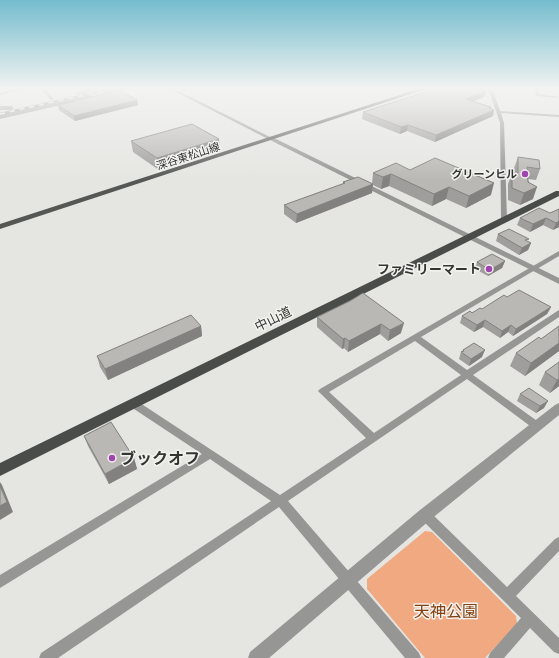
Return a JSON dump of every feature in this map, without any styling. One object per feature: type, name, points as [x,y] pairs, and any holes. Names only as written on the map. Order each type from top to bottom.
[{"type":"highway","name":"中山道","points":[[0,470],[559,193]]},
{"type":"main road","name":"深谷東松山線","points":[[0,227],[334,119]]},
{"type":"street","points":[[231,119],[559,280]]},
{"type":"street","points":[[501,119],[503,132],[504,219]]},
{"type":"street","points":[[373,438],[323,391],[559,253]]},
{"type":"street","points":[[46,658],[559,313]]},
{"type":"street","points":[[416,337],[537,426]]},
{"type":"street","points":[[134,404],[281,501],[414,658]]},
{"type":"street","points":[[256,658],[426,515],[559,408]]},
{"type":"street","points":[[0,582],[210,454]]},
{"type":"street","points":[[426,515],[559,647]]},
{"type":"street","points":[[507,596],[559,543]]},
{"type":"street","points":[[495,658],[530,618]]},
{"type":"green space","name":"天神公園","points":[[425,531],[432,532],[516,616],[517,624],[485,658],[425,658],[367,589],[367,579]]},
{"type":"building","points":[[380,119],[474,119],[436,135],[408,125],[401,127]]},
{"type":"building","points":[[192,124],[219,139],[157,158],[131,141]]},
{"type":"building","points":[[518,157],[539,160],[540,169],[527,167],[528,182],[537,187],[524,193],[512,188],[512,173],[518,173]]},
{"type":"building","points":[[435,158],[494,183],[469,196],[449,187],[434,194],[391,174],[383,177],[373,173],[396,163],[410,170]]},
{"type":"building","points":[[358,177],[373,184],[297,214],[284,205],[345,183],[343,182]]},
{"type":"building","points":[[539,208],[550,213],[559,209],[559,221],[556,223],[546,218],[533,224],[520,218]]},
{"type":"building","points":[[509,229],[529,239],[525,240],[531,243],[522,248],[498,234]]},
{"type":"building","points":[[492,254],[505,261],[490,270],[477,262]]},
{"type":"building","points":[[519,290],[551,307],[516,329],[511,325],[502,331],[485,320],[477,325],[462,316],[470,311],[472,313],[480,308],[482,309],[504,295],[507,297]]},
{"type":"building","points":[[363,293],[404,323],[390,330],[381,324],[349,341],[345,338],[343,339],[317,317],[350,301]]},
{"type":"building","points":[[191,315],[201,326],[105,369],[97,356]]},
{"type":"building","points":[[559,326],[559,343],[531,363],[516,353],[539,337],[541,339]]},
{"type":"building","points":[[474,343],[485,350],[471,359],[461,352]]},
{"type":"building","points":[[559,362],[559,379],[557,380],[545,372]]},
{"type":"building","points":[[529,388],[548,401],[540,406],[520,394]]},
{"type":"building","name":"ブックオフ","points":[[111,422],[134,458],[105,474],[84,436]]},
{"type":"building","points":[[0,486],[7,502],[0,506]]},
{"type":"place","name":"グリーンヒル","points":[[525,174]]},
{"type":"place","name":"ファミリーマート","points":[[489,269]]},
{"type":"place","name":"ブックオフ","points":[[112,458]]}]
